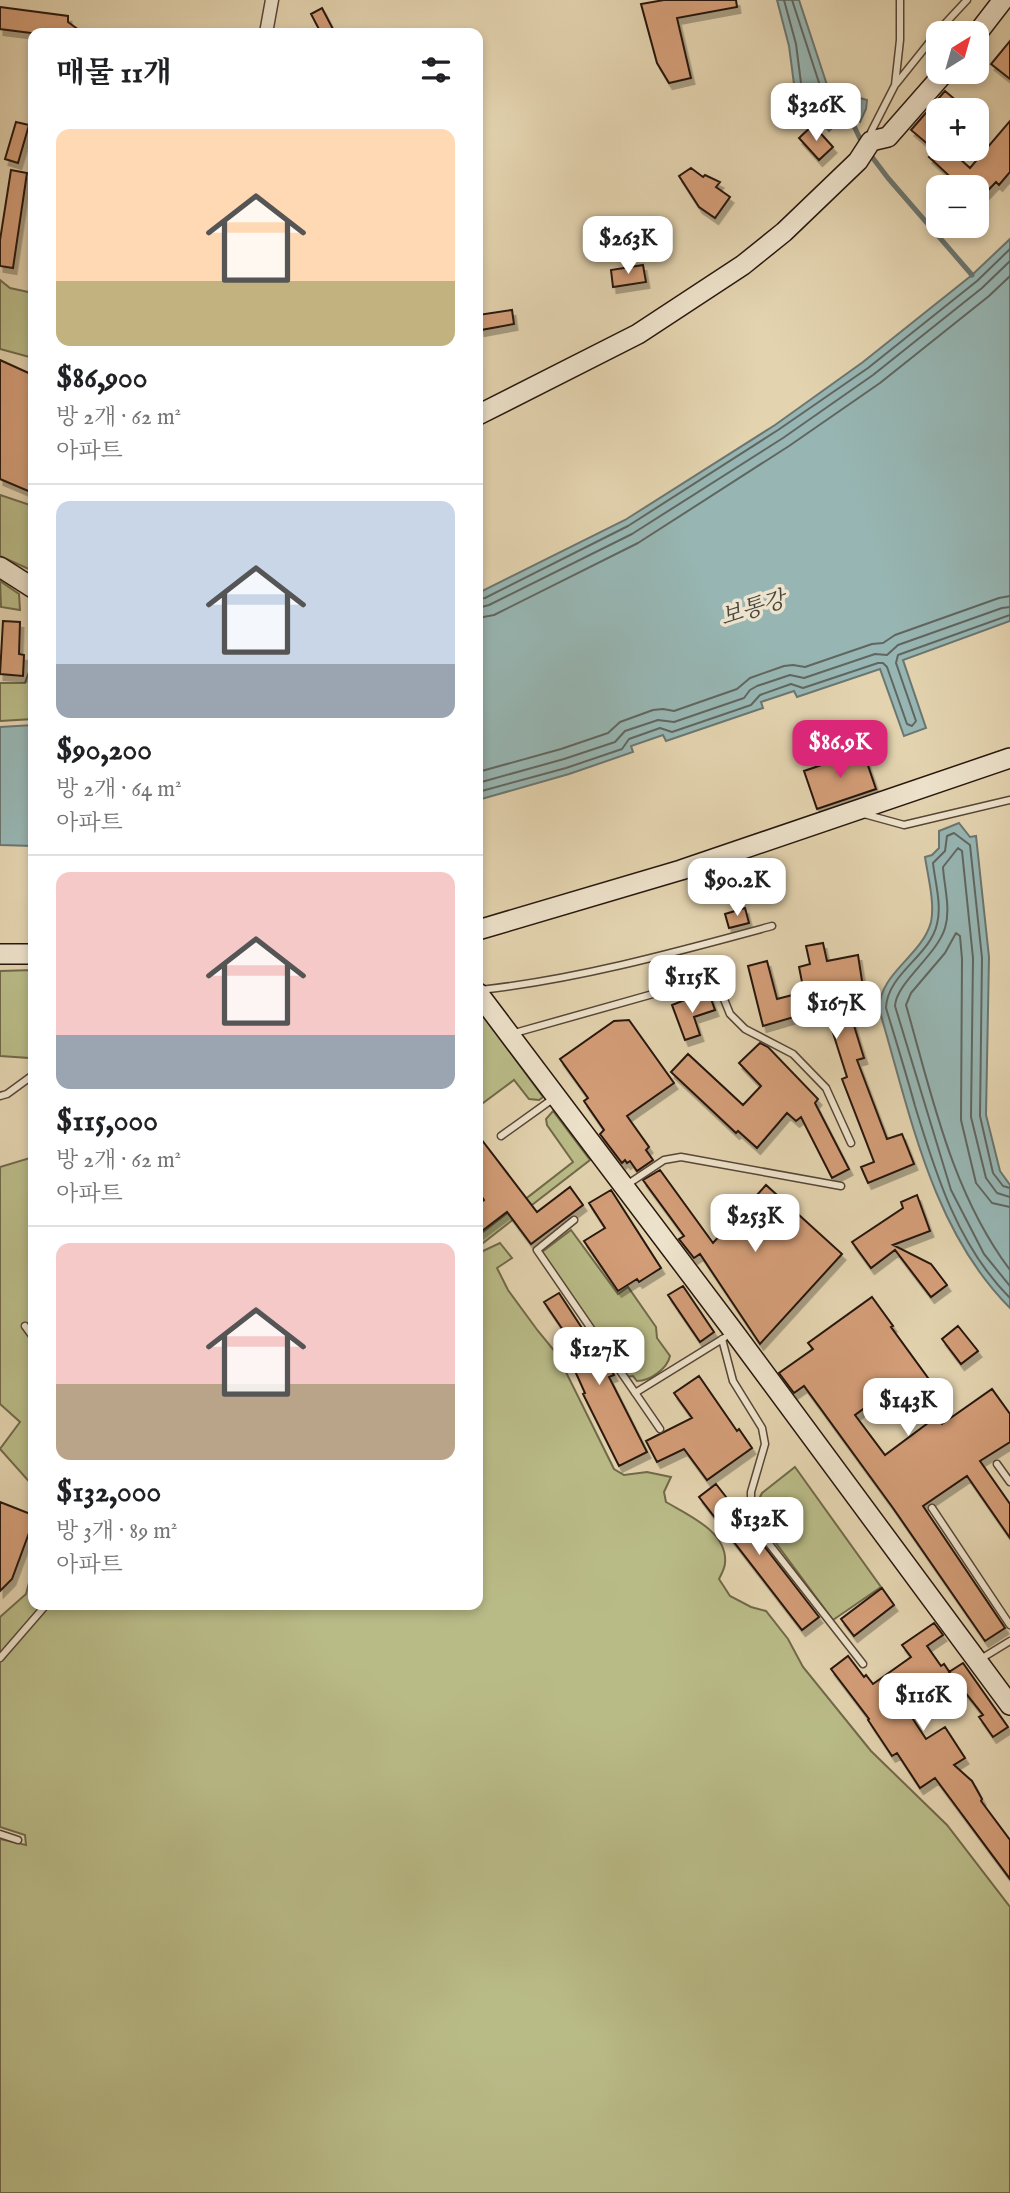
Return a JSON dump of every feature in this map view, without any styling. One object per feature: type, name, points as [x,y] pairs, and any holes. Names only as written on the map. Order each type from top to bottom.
[{"type":"street","points":[[267,28],[272,0]]},
{"type":"street","points":[[987,21],[1003,0]]},
{"type":"street","points":[[483,412],[638,334],[743,265],[784,232],[868,146],[888,137],[934,84]]},
{"type":"street","points":[[0,567],[28,585]]},
{"type":"street","points":[[483,929],[681,870],[1010,758]]},
{"type":"street","points":[[0,954],[28,954]]},
{"type":"street","points":[[483,999],[624,1188],[728,1336],[1010,1705]]},
{"type":"lane","points":[[895,85],[900,40],[900,0]]},
{"type":"lane","points":[[868,146],[871,132],[895,85],[967,0]]},
{"type":"lane","points":[[852,811],[904,825],[1010,800]]},
{"type":"lane","points":[[483,991],[526,985],[678,951],[772,926]]},
{"type":"lane","points":[[509,1034],[660,992],[706,985],[722,992],[730,1014],[745,1029],[793,1054],[825,1088],[852,1143]]},
{"type":"lane","points":[[0,1096],[28,1079]]},
{"type":"lane","points":[[502,1136],[556,1097]]},
{"type":"lane","points":[[624,1188],[664,1160],[681,1157],[841,1186]]},
{"type":"lane","points":[[574,1220],[537,1250],[660,1429]]},
{"type":"lane","points":[[25,1326],[28,1330]]},
{"type":"lane","points":[[635,1393],[728,1336],[733,1381],[762,1428],[765,1444],[751,1492],[751,1514],[770,1545],[863,1664]]},
{"type":"lane","points":[[998,1464],[1010,1482]]},
{"type":"lane","points":[[932,1508],[1010,1625]]},
{"type":"lane","points":[[0,1658],[42,1610]]},
{"type":"lane","points":[[978,1661],[1010,1641]]},
{"type":"lane","points":[[0,1834],[18,1840]]},
{"type":"green space","points":[[0,280],[10,288],[28,292],[28,357],[0,349]]},
{"type":"green space","points":[[0,495],[28,504],[28,569],[0,556]]},
{"type":"green space","points":[[0,581],[19,594],[20,610],[1,607]]},
{"type":"green space","points":[[28,675],[28,719],[0,721],[0,683],[25,683]]},
{"type":"green space","points":[[28,970],[28,1058],[0,1056],[0,971]]},
{"type":"green space","points":[[483,1016],[543,1097],[539,1100],[529,1099],[514,1080],[483,1103]]},
{"type":"green space","points":[[553,1111],[590,1160],[483,1243],[483,1232],[573,1162],[547,1125],[546,1119]]},
{"type":"green space","points":[[28,1159],[28,1480],[0,1449],[20,1422],[0,1404],[0,1167]]},
{"type":"green space","points":[[571,1230],[618,1294],[628,1287],[656,1327],[657,1338],[670,1356],[662,1370],[652,1377],[637,1381],[633,1376],[625,1377],[542,1252]]},
{"type":"green space","points":[[500,1243],[512,1258],[497,1268],[508,1290],[557,1354],[614,1469],[624,1475],[647,1472],[671,1477],[664,1492],[666,1502],[705,1526],[720,1542],[725,1563],[719,1579],[730,1596],[766,1611],[788,1639],[803,1667],[871,1751],[947,1825],[1010,1907],[1010,2193],[0,2193],[0,1839],[26,1845],[25,1835],[0,1827],[0,1617],[26,1594],[28,1586],[28,1610],[483,1610],[483,1251]]},
{"type":"green space","points":[[795,1467],[881,1587],[833,1620],[773,1539],[760,1509],[759,1499],[762,1493]]},
{"type":"water","points":[[777,0],[799,0],[832,100],[853,96],[867,100],[860,122],[848,113],[829,131],[799,97]]},
{"type":"water","name":"보통강","points":[[1010,239],[1010,621],[903,660],[926,728],[904,736],[880,669],[797,697],[794,691],[761,702],[763,708],[666,741],[663,735],[631,746],[633,752],[483,799],[483,591],[625,520],[775,425],[863,362],[972,275]]},
{"type":"water","points":[[28,725],[28,846],[0,845],[0,727]]},
{"type":"water","points":[[959,823],[970,837],[976,836],[989,957],[986,1115],[1000,1171],[1010,1185],[1010,1308],[983,1277],[942,1206],[913,1128],[879,1009],[886,985],[919,945],[931,922],[932,898],[925,857],[932,855],[939,848],[939,831]]},
{"type":"building","points":[[664,0],[736,0],[737,7],[677,18],[691,78],[669,83],[657,63],[641,4]]},
{"type":"building","points":[[0,7],[68,16],[68,22],[76,28],[28,28],[28,33],[0,29]]},
{"type":"building","points":[[322,8],[332,28],[318,28],[311,14]]},
{"type":"building","points":[[1010,41],[1010,79],[991,64]]},
{"type":"building","points":[[945,91],[953,98],[939,98]]},
{"type":"building","points":[[926,113],[926,143],[911,130]]},
{"type":"building","points":[[1010,121],[1010,172],[999,185],[996,182],[989,189],[989,175],[948,175],[933,161],[962,161],[970,168],[976,161],[989,161],[989,146]]},
{"type":"building","points":[[16,122],[28,125],[18,163],[5,159]]},
{"type":"building","points":[[813,125],[833,147],[819,160],[799,138]]},
{"type":"building","points":[[691,168],[703,177],[705,175],[720,182],[716,187],[730,197],[715,218],[699,207],[679,176]]},
{"type":"building","points":[[11,170],[27,173],[13,268],[0,266],[0,240]]},
{"type":"building","points":[[643,265],[646,282],[613,287],[611,270]]},
{"type":"building","points":[[512,310],[514,324],[483,330],[483,314]]},
{"type":"building","points":[[0,360],[28,373],[28,491],[0,479]]},
{"type":"building","points":[[3,621],[20,622],[19,654],[24,655],[23,676],[0,674]]},
{"type":"building","points":[[863,751],[876,789],[817,809],[804,771]]},
{"type":"building","points":[[745,908],[749,923],[729,928],[725,914]]},
{"type":"building","points":[[823,943],[827,961],[858,955],[865,1000],[847,1003],[864,1058],[857,1060],[887,1139],[902,1134],[914,1164],[868,1183],[861,1167],[874,1162],[842,1079],[847,1077],[825,1008],[763,1026],[748,966],[767,961],[777,999],[804,992],[799,967],[810,964],[806,946]]},
{"type":"building","points":[[710,996],[715,1010],[694,1017],[700,1035],[685,1040],[672,1005],[687,999],[689,1003]]},
{"type":"building","points":[[629,1020],[674,1083],[627,1116],[649,1147],[646,1150],[653,1160],[637,1171],[630,1161],[627,1163],[625,1160],[622,1163],[600,1134],[604,1130],[584,1101],[588,1098],[560,1059],[614,1021]]},
{"type":"building","points":[[760,1043],[768,1047],[818,1099],[815,1103],[849,1169],[832,1178],[801,1117],[796,1121],[787,1113],[757,1148],[738,1131],[736,1133],[671,1072],[688,1054],[743,1105],[761,1086],[739,1063]]},
{"type":"building","points":[[483,1142],[537,1212],[570,1187],[583,1205],[531,1244],[507,1212],[483,1230]]},
{"type":"building","points":[[660,1170],[713,1243],[766,1185],[842,1254],[760,1344],[700,1254],[694,1258],[679,1239],[684,1236],[643,1180]]},
{"type":"building","points":[[611,1190],[661,1268],[618,1291],[584,1241],[605,1228],[589,1203]]},
{"type":"building","points":[[917,1195],[930,1231],[893,1245],[931,1264],[947,1285],[931,1297],[895,1250],[871,1268],[852,1242],[903,1208],[901,1202]]},
{"type":"building","points":[[683,1286],[714,1332],[700,1342],[668,1295]]},
{"type":"building","points":[[559,1293],[608,1364],[614,1375],[609,1377],[647,1452],[619,1466],[583,1394],[585,1393],[570,1360],[580,1355],[544,1302]]},
{"type":"building","points":[[872,1297],[939,1393],[920,1407],[902,1381],[855,1415],[885,1455],[936,1417],[942,1424],[992,1389],[1010,1414],[1010,1442],[980,1461],[1010,1504],[1010,1538],[967,1476],[923,1506],[1005,1628],[985,1641],[804,1386],[794,1393],[779,1373],[813,1349],[808,1343]]},
{"type":"building","points":[[958,1326],[978,1351],[961,1364],[942,1339]]},
{"type":"building","points":[[699,1376],[752,1448],[707,1480],[684,1449],[657,1462],[646,1441],[692,1418],[674,1393]]},
{"type":"building","points":[[716,1484],[819,1617],[802,1630],[699,1497]]},
{"type":"building","points":[[0,1502],[28,1513],[28,1536],[12,1579],[0,1591]]},
{"type":"building","points":[[882,1588],[894,1605],[854,1636],[841,1619]]},
{"type":"building","points":[[934,1623],[943,1635],[927,1646],[954,1679],[907,1710],[926,1739],[945,1727],[965,1758],[954,1765],[972,1781],[981,1801],[1010,1840],[1010,1879],[935,1778],[920,1788],[897,1753],[892,1756],[869,1719],[831,1669],[848,1656],[873,1684],[911,1657],[902,1645]]},
{"type":"building","points":[[963,1663],[1008,1727],[993,1737],[979,1717],[983,1715],[949,1672]]},
{"type":"waterway","points":[[857,112],[854,126],[863,145]]},
{"type":"waterway","points":[[869,153],[972,275]]}]
